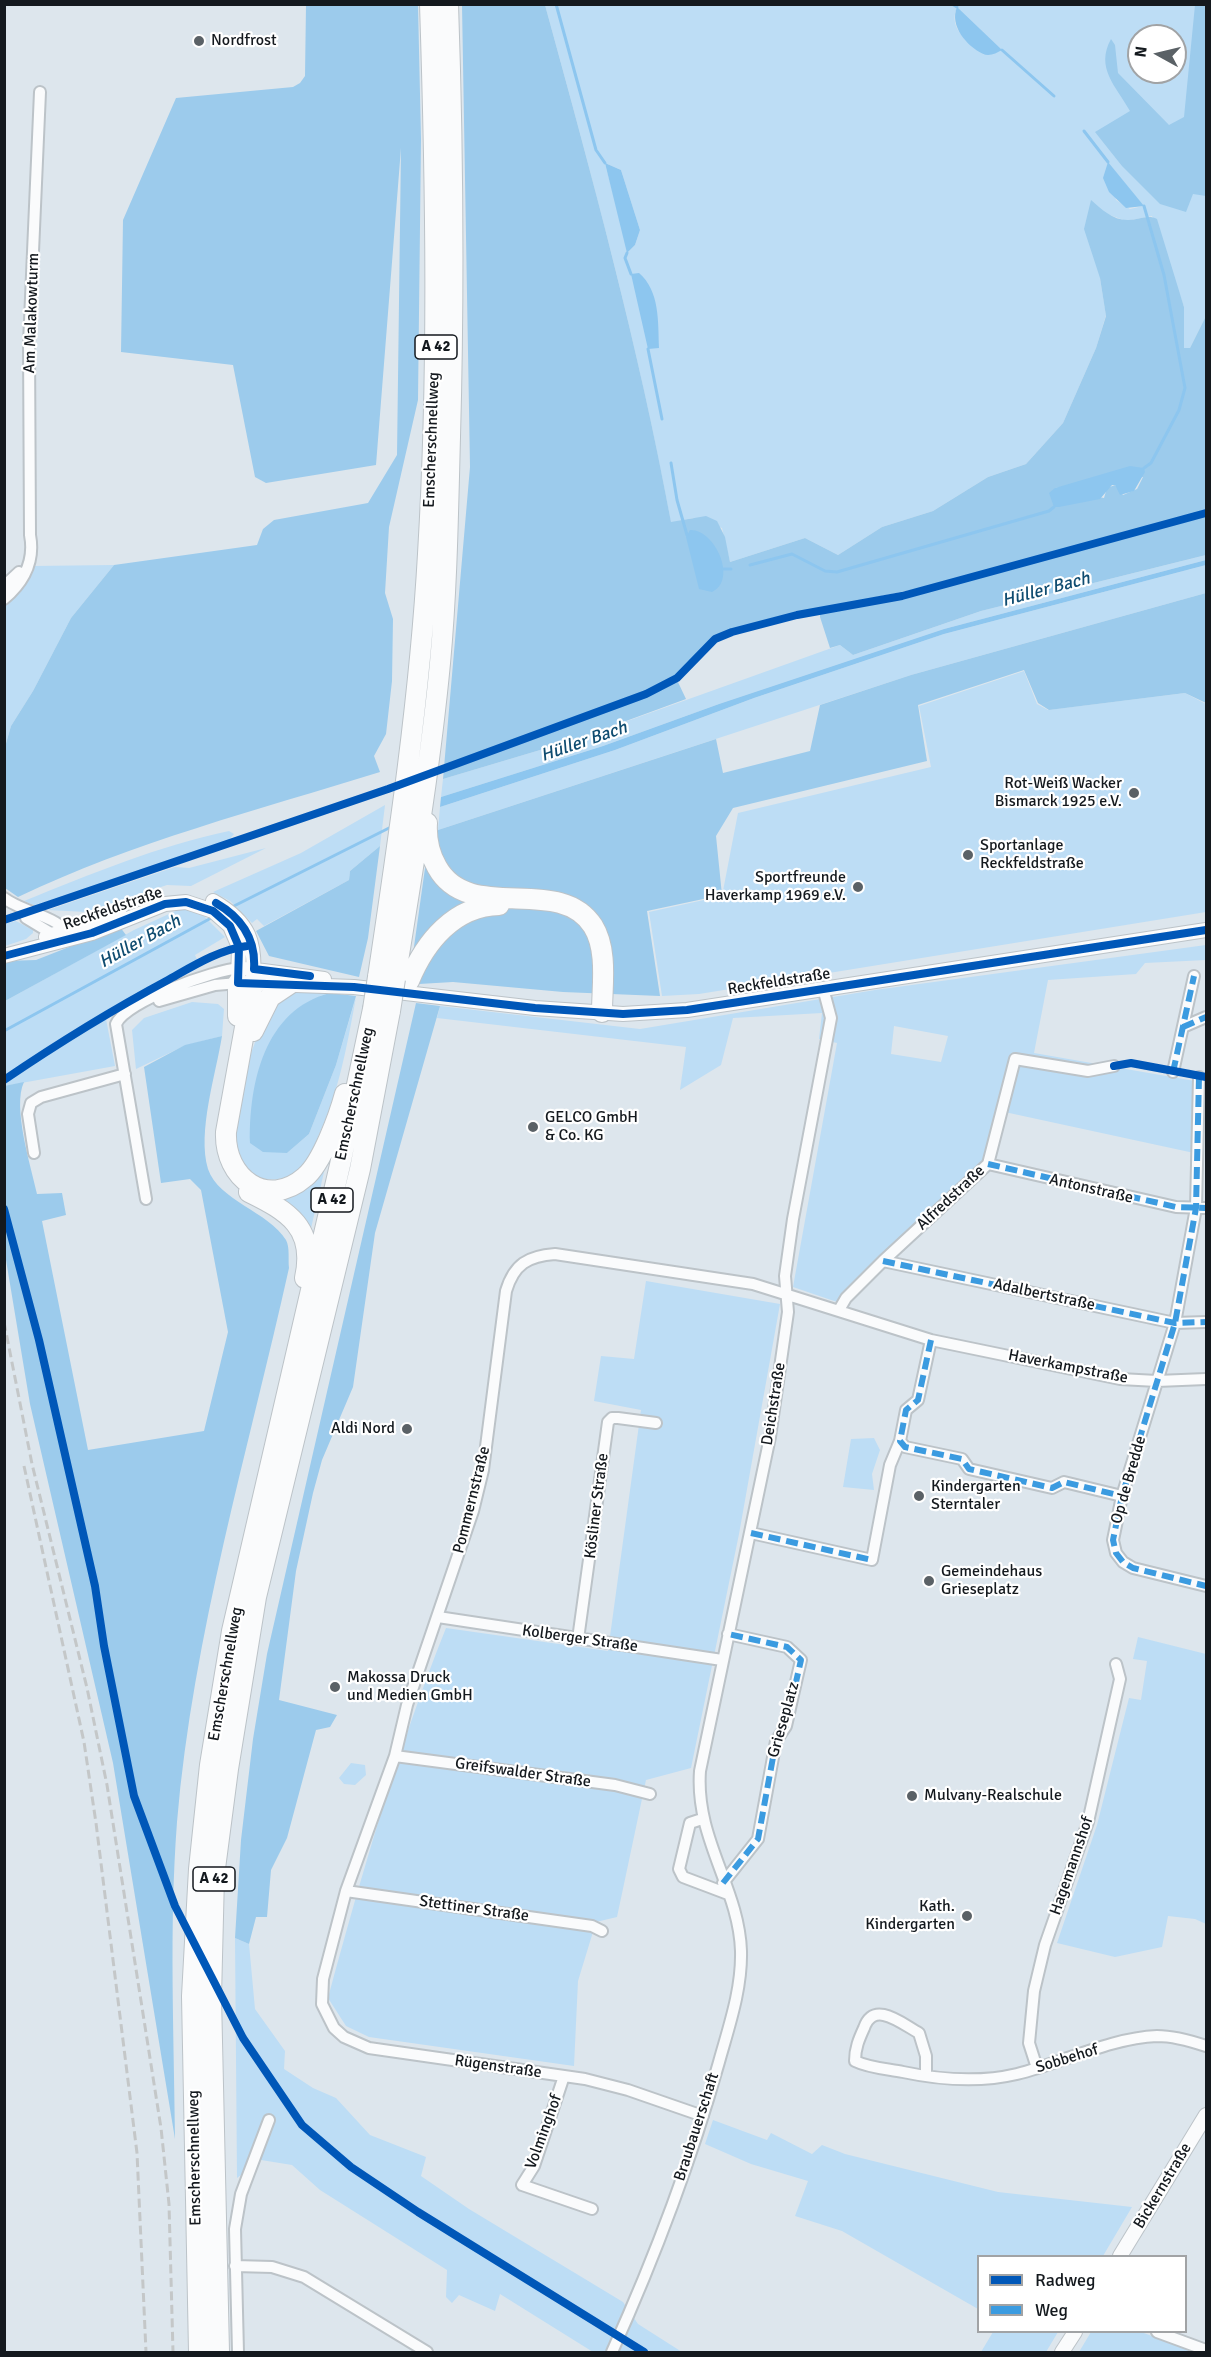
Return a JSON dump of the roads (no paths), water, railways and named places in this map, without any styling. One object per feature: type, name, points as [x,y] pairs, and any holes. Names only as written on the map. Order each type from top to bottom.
[{"type":"highway","name":"Emscherschnellweg","points":[[394,979],[399,838],[410,757],[428,554],[436,339],[435,144],[430,4]]},
{"type":"highway","name":"Emscherschnellweg","points":[[423,830],[430,790],[424,781],[440,663],[447,548],[453,339],[453,146],[448,4]]},
{"type":"highway","name":"A 42","points":[[388,1011],[423,830]]},
{"type":"highway","points":[[423,830],[432,858],[440,873],[459,889],[491,897],[554,902],[576,909],[584,916],[593,927],[601,953],[595,1012]]},
{"type":"highway","points":[[246,976],[238,1063],[226,1132],[229,1160],[243,1180],[269,1190],[294,1185],[307,1176],[320,1156],[343,1102],[361,1036],[388,1011],[394,979],[423,954],[442,928],[470,909],[501,905],[554,909],[579,920],[591,939],[595,1012]]},
{"type":"highway","points":[[246,976],[238,1015],[220,1146],[227,1172],[236,1183],[288,1213],[304,1240],[307,1255],[306,1271],[285,1363],[288,1389]]},
{"type":"highway","points":[[238,1063],[270,997],[291,983]]},
{"type":"highway","name":"Emscherschnellweg","points":[[200,2352],[192,1996],[199,1869],[210,1765],[223,1675],[340,1165],[388,1011]]},
{"type":"highway","name":"Emscherschnellweg","points":[[219,2352],[211,1996],[214,1876],[237,1698],[256,1597],[360,1169],[388,1011]]},
{"type":"street","name":"Am Malakowturm","points":[[4,599],[22,580],[33,548],[30,535],[29,343],[40,92]]},
{"type":"street","name":"Am Malakowturm","points":[[4,586],[14,579],[21,569],[30,535]]},
{"type":"street","name":"Reckfeldstraße","points":[[4,956],[64,936],[164,897],[189,895],[207,903],[234,924],[254,946],[246,976]]},
{"type":"street","points":[[4,898],[35,919]]},
{"type":"street","points":[[4,907],[35,919],[58,921],[64,936]]},
{"type":"street","name":"Reckfeldstraße","points":[[246,976],[291,983],[354,987],[595,1012],[643,1014],[687,1010],[1206,930]]},
{"type":"street","name":"Reckfeldstraße","points":[[4,950],[64,936]]},
{"type":"street","name":"Reckfeldstraße","points":[[146,1200],[116,1024],[118,1019],[134,1010],[179,993],[246,976],[300,974],[354,987]]},
{"type":"street","points":[[1173,1072],[1194,976]]},
{"type":"street","name":"Deichstraße","points":[[728,1894],[702,1819],[700,1771],[772,1423],[788,1312],[785,1276],[795,1206],[831,1018],[823,988]]},
{"type":"street","points":[[1183,1027],[1206,1017]]},
{"type":"street","name":"Alfredstraße","points":[[839,1310],[846,1298],[883,1261],[988,1164],[1015,1059],[1088,1071],[1114,1066]]},
{"type":"street","points":[[34,1153],[28,1114],[32,1103],[41,1097],[124,1074]]},
{"type":"street","points":[[1157,1382],[1175,1323],[1201,1208],[1199,1077]]},
{"type":"street","name":"Antonstraße","points":[[988,1164],[1176,1208],[1201,1208]]},
{"type":"street","name":"Pommernstraße","points":[[321,1991],[346,1891],[395,1756],[407,1705],[438,1617],[482,1473],[506,1291],[509,1281],[520,1264],[540,1255],[555,1254],[753,1284],[786,1294]]},
{"type":"street","name":"Adalbertstraße","points":[[883,1261],[1175,1323],[1206,1322]]},
{"type":"street","name":"Haverkampstraße","points":[[786,1294],[931,1340],[1120,1379],[1157,1382],[1206,1379]]},
{"type":"street","points":[[751,1533],[872,1560],[890,1465],[900,1441],[906,1410],[918,1400],[931,1340]]},
{"type":"street","name":"Op de Bredde","points":[[1157,1382],[1122,1496],[1113,1540],[1116,1553],[1123,1562],[1156,1575],[1206,1586]]},
{"type":"street","name":"Kösliner Straße","points":[[578,1639],[608,1422],[618,1418],[656,1423]]},
{"type":"street","points":[[900,1441],[905,1447],[962,1459],[969,1469],[1052,1488],[1064,1482],[1122,1496]]},
{"type":"street","name":"Kolberger Straße","points":[[438,1617],[722,1660]]},
{"type":"street","name":"Grieseplatz","points":[[723,1882],[758,1839],[776,1741],[786,1726],[801,1660],[787,1647],[728,1634]]},
{"type":"street","name":"Hagemannshof","points":[[1037,2068],[1029,2043],[1034,1991],[1045,1945],[1088,1822],[1120,1679],[1116,1664]]},
{"type":"street","name":"Greifswalder Straße","points":[[395,1756],[615,1785],[650,1794]]},
{"type":"street","points":[[702,1819],[690,1823],[678,1869],[683,1877],[728,1894]]},
{"type":"street","name":"Stettiner Straße","points":[[346,1891],[592,1926],[602,1931]]},
{"type":"street","name":"Braubauerschaft","points":[[612,2352],[651,2261],[702,2116],[739,1982],[741,1950],[728,1894]]},
{"type":"street","name":"Rügenstraße","points":[[321,1991],[322,2004],[334,2028],[350,2040],[369,2048],[606,2084],[702,2116]]},
{"type":"street","name":"Sobbehof","points":[[926,2076],[926,2056],[920,2033],[882,2013],[873,2014],[867,2019],[855,2048],[855,2061],[926,2076],[983,2080],[1037,2068],[1119,2043],[1157,2036],[1184,2039],[1206,2046]]},
{"type":"street","name":"Volminghof","points":[[564,2076],[534,2166],[522,2185],[591,2209]]},
{"type":"street","name":"Bickernstraße","points":[[1121,2255],[1206,2115]]},
{"type":"street","points":[[238,2352],[235,2229],[241,2194],[269,2120]]},
{"type":"street","points":[[235,2266],[272,2267],[304,2277],[427,2352]]},
{"type":"street","points":[[1062,2352],[1074,2333]]},
{"type":"street","points":[[1162,2333],[1206,2350]]},
{"type":"waterway","points":[[556,4],[596,150],[605,163]]},
{"type":"waterway","points":[[952,4],[957,7]]},
{"type":"waterway","points":[[1002,50],[1054,96]]},
{"type":"waterway","points":[[1084,131],[1108,162]]},
{"type":"waterway","points":[[1144,206],[1164,275],[1185,388],[1179,410],[1151,463],[1144,468]]},
{"type":"waterway","points":[[627,253],[625,258],[631,274]]},
{"type":"waterway","points":[[648,349],[662,419]]},
{"type":"waterway","points":[[671,463],[677,500],[687,535]]},
{"type":"waterway","points":[[750,565],[792,554],[825,571],[837,572],[1049,511],[1054,507]]},
{"type":"waterway","points":[[723,569],[731,569]]},
{"type":"waterway","name":"Hüller Bach","points":[[230,908],[393,826]]},
{"type":"waterway","name":"Hüller Bach","points":[[4,1031],[213,917]]},
{"type":"railway","points":[[4,1322],[32,1464],[87,1688],[107,1785],[161,2128],[169,2204],[173,2352]]},
{"type":"railway","points":[[24,1466],[84,1742],[96,1823],[137,2153],[146,2352]]},
{"type":"place","name":"Nordfrost","points":[[199,41]]},
{"type":"place","name":"Rot-Weiß Wacker Bismarck 1925 e.V.","points":[[1134,793]]},
{"type":"place","name":"Sportanlage Reckfeldstraße","points":[[968,855]]},
{"type":"place","name":"Sportfreunde Haverkamp 1969 e.V.","points":[[858,887]]},
{"type":"place","name":"GELCO GmbH & Co. KG","points":[[533,1127]]},
{"type":"place","name":"Aldi Nord","points":[[407,1429]]},
{"type":"place","name":"Kindergarten Sterntaler","points":[[919,1496]]},
{"type":"place","name":"Gemeindehaus Grieseplatz","points":[[929,1581]]},
{"type":"place","name":"Makossa Druck und Medien GmbH","points":[[335,1687]]},
{"type":"place","name":"Mulvany-Realschule","points":[[912,1796]]},
{"type":"place","name":"Kath. Kindergarten","points":[[967,1916]]}]
